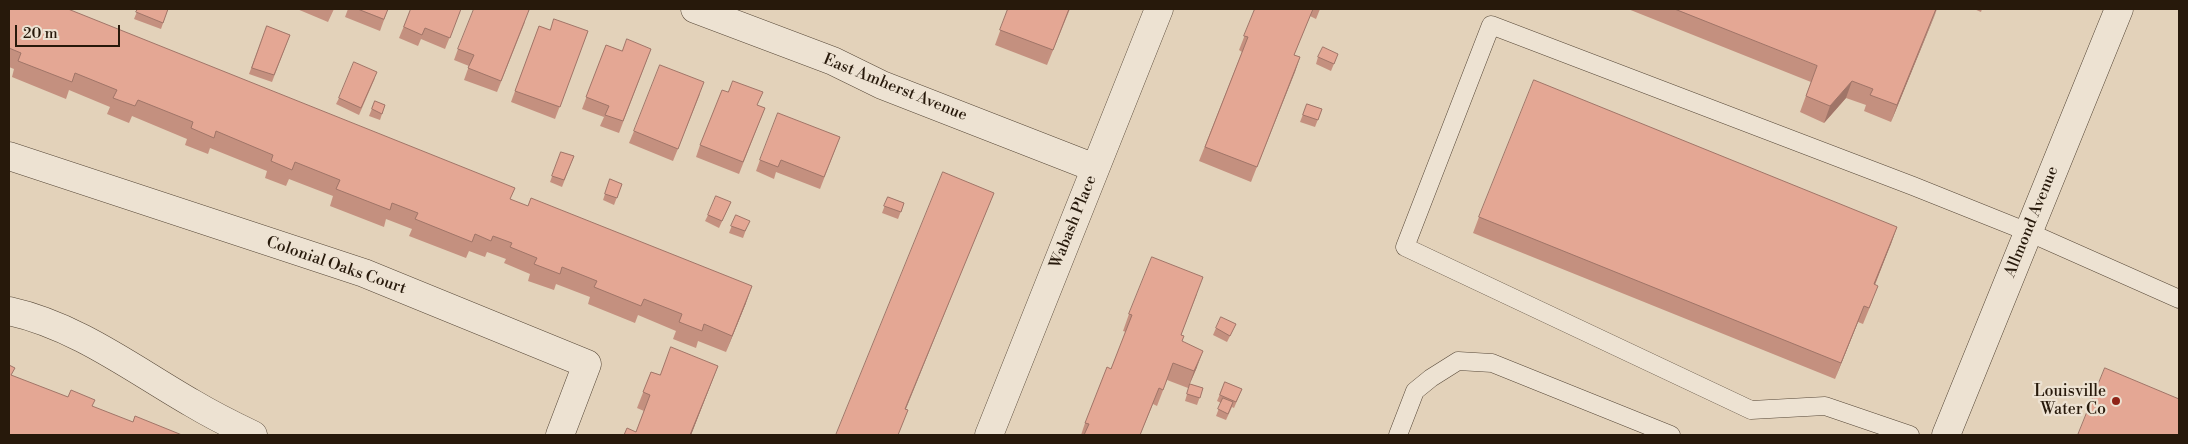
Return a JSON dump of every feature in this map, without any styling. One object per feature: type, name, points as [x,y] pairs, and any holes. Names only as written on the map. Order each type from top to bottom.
[{"type":"street","name":"East Amherst Avenue","points":[[695,9],[833,61],[882,85],[1095,168]]},
{"type":"street","name":"Wabash Place","points":[[989,435],[1159,9]]},
{"type":"street","name":"Allmond Avenue","points":[[1946,435],[2119,9]]},
{"type":"street","name":"Colonial Oaks Court","points":[[9,156],[364,273],[587,364],[560,435]]},
{"type":"street","points":[[9,311],[47,323],[103,348],[193,404],[253,435]]},
{"type":"lane","points":[[1910,435],[1825,406],[1751,410],[1405,247],[1491,25],[1913,186],[2028,232],[2179,299]]},
{"type":"lane","points":[[1398,435],[1415,391],[1431,378],[1458,361],[1492,363],[1671,435]]},
{"type":"building","points":[[9,9],[68,9],[515,188],[510,199],[528,206],[531,198],[752,286],[732,336],[704,324],[702,331],[679,322],[682,314],[644,299],[641,306],[594,287],[597,281],[562,267],[560,274],[534,264],[537,258],[510,247],[512,243],[493,236],[491,241],[475,234],[472,242],[415,219],[418,213],[392,203],[390,210],[336,189],[340,180],[295,162],[292,170],[271,161],[273,155],[216,131],[214,138],[191,128],[193,122],[138,100],[135,106],[113,98],[117,90],[75,73],[72,82],[18,61],[21,53],[9,48]]},
{"type":"building","points":[[138,9],[168,9],[163,23],[136,12]]},
{"type":"building","points":[[358,9],[388,9],[384,19]]},
{"type":"building","points":[[411,9],[461,9],[450,38],[425,28],[422,35],[404,27]]},
{"type":"building","points":[[474,9],[529,10],[501,81],[468,68],[474,55],[458,49]]},
{"type":"building","points":[[1008,9],[1069,9],[1053,50],[1000,30]]},
{"type":"building","points":[[1255,9],[1313,9],[1294,55],[1300,57],[1257,167],[1205,147],[1248,37],[1244,36]]},
{"type":"building","points":[[1675,9],[1936,9],[1897,105],[1870,95],[1873,89],[1852,81],[1830,106],[1806,96],[1817,66]]},
{"type":"building","points":[[554,19],[588,31],[560,107],[515,91],[539,26],[550,30]]},
{"type":"building","points":[[267,26],[290,35],[274,75],[252,68]]},
{"type":"building","points":[[627,39],[651,49],[623,121],[605,115],[609,106],[586,97],[606,45],[622,51]]},
{"type":"building","points":[[1323,47],[1338,54],[1334,64],[1318,57]]},
{"type":"building","points":[[354,62],[377,72],[361,108],[339,98]]},
{"type":"building","points":[[660,65],[704,82],[678,149],[634,131]]},
{"type":"building","points":[[1534,80],[1897,227],[1874,284],[1878,286],[1869,308],[1864,306],[1841,363],[1479,217]]},
{"type":"building","points":[[733,81],[763,92],[757,105],[765,108],[743,162],[700,145],[722,90],[728,92]]},
{"type":"building","points":[[375,101],[385,105],[382,114],[372,109]]},
{"type":"building","points":[[1307,104],[1322,109],[1318,120],[1303,115]]},
{"type":"building","points":[[778,113],[840,137],[824,177],[781,160],[778,167],[760,160]]},
{"type":"building","points":[[561,152],[574,156],[564,180],[552,176]]},
{"type":"building","points":[[943,172],[994,193],[905,409],[908,410],[898,435],[836,435]]},
{"type":"building","points":[[610,179],[622,184],[617,198],[605,194]]},
{"type":"building","points":[[716,196],[731,202],[722,221],[708,215]]},
{"type":"building","points":[[888,197],[904,203],[901,212],[884,206]]},
{"type":"building","points":[[736,215],[750,221],[745,231],[731,226]]},
{"type":"building","points":[[1152,257],[1203,277],[1181,335],[1184,336],[1182,341],[1203,351],[1194,371],[1173,363],[1163,390],[1159,388],[1140,435],[1084,435],[1089,424],[1085,423],[1107,367],[1111,369],[1132,315],[1129,314]]},
{"type":"building","points":[[1221,317],[1236,324],[1230,336],[1216,328]]},
{"type":"building","points":[[671,347],[718,366],[690,435],[624,435],[627,428],[636,432],[650,395],[643,392],[651,372],[660,375]]},
{"type":"building","points":[[9,365],[15,368],[11,375],[68,397],[71,390],[95,400],[92,406],[133,422],[135,416],[182,435],[9,435]]},
{"type":"building","name":"Louisville Water Co","points":[[2105,368],[2179,399],[2179,435],[2078,435]]},
{"type":"building","points":[[1225,382],[1242,389],[1236,402],[1220,395]]},
{"type":"building","points":[[1190,384],[1203,388],[1200,398],[1187,394]]},
{"type":"building","points":[[1223,398],[1233,402],[1228,414],[1218,409]]},
{"type":"place","name":"Louisville Water Co","points":[[2116,401]]}]
